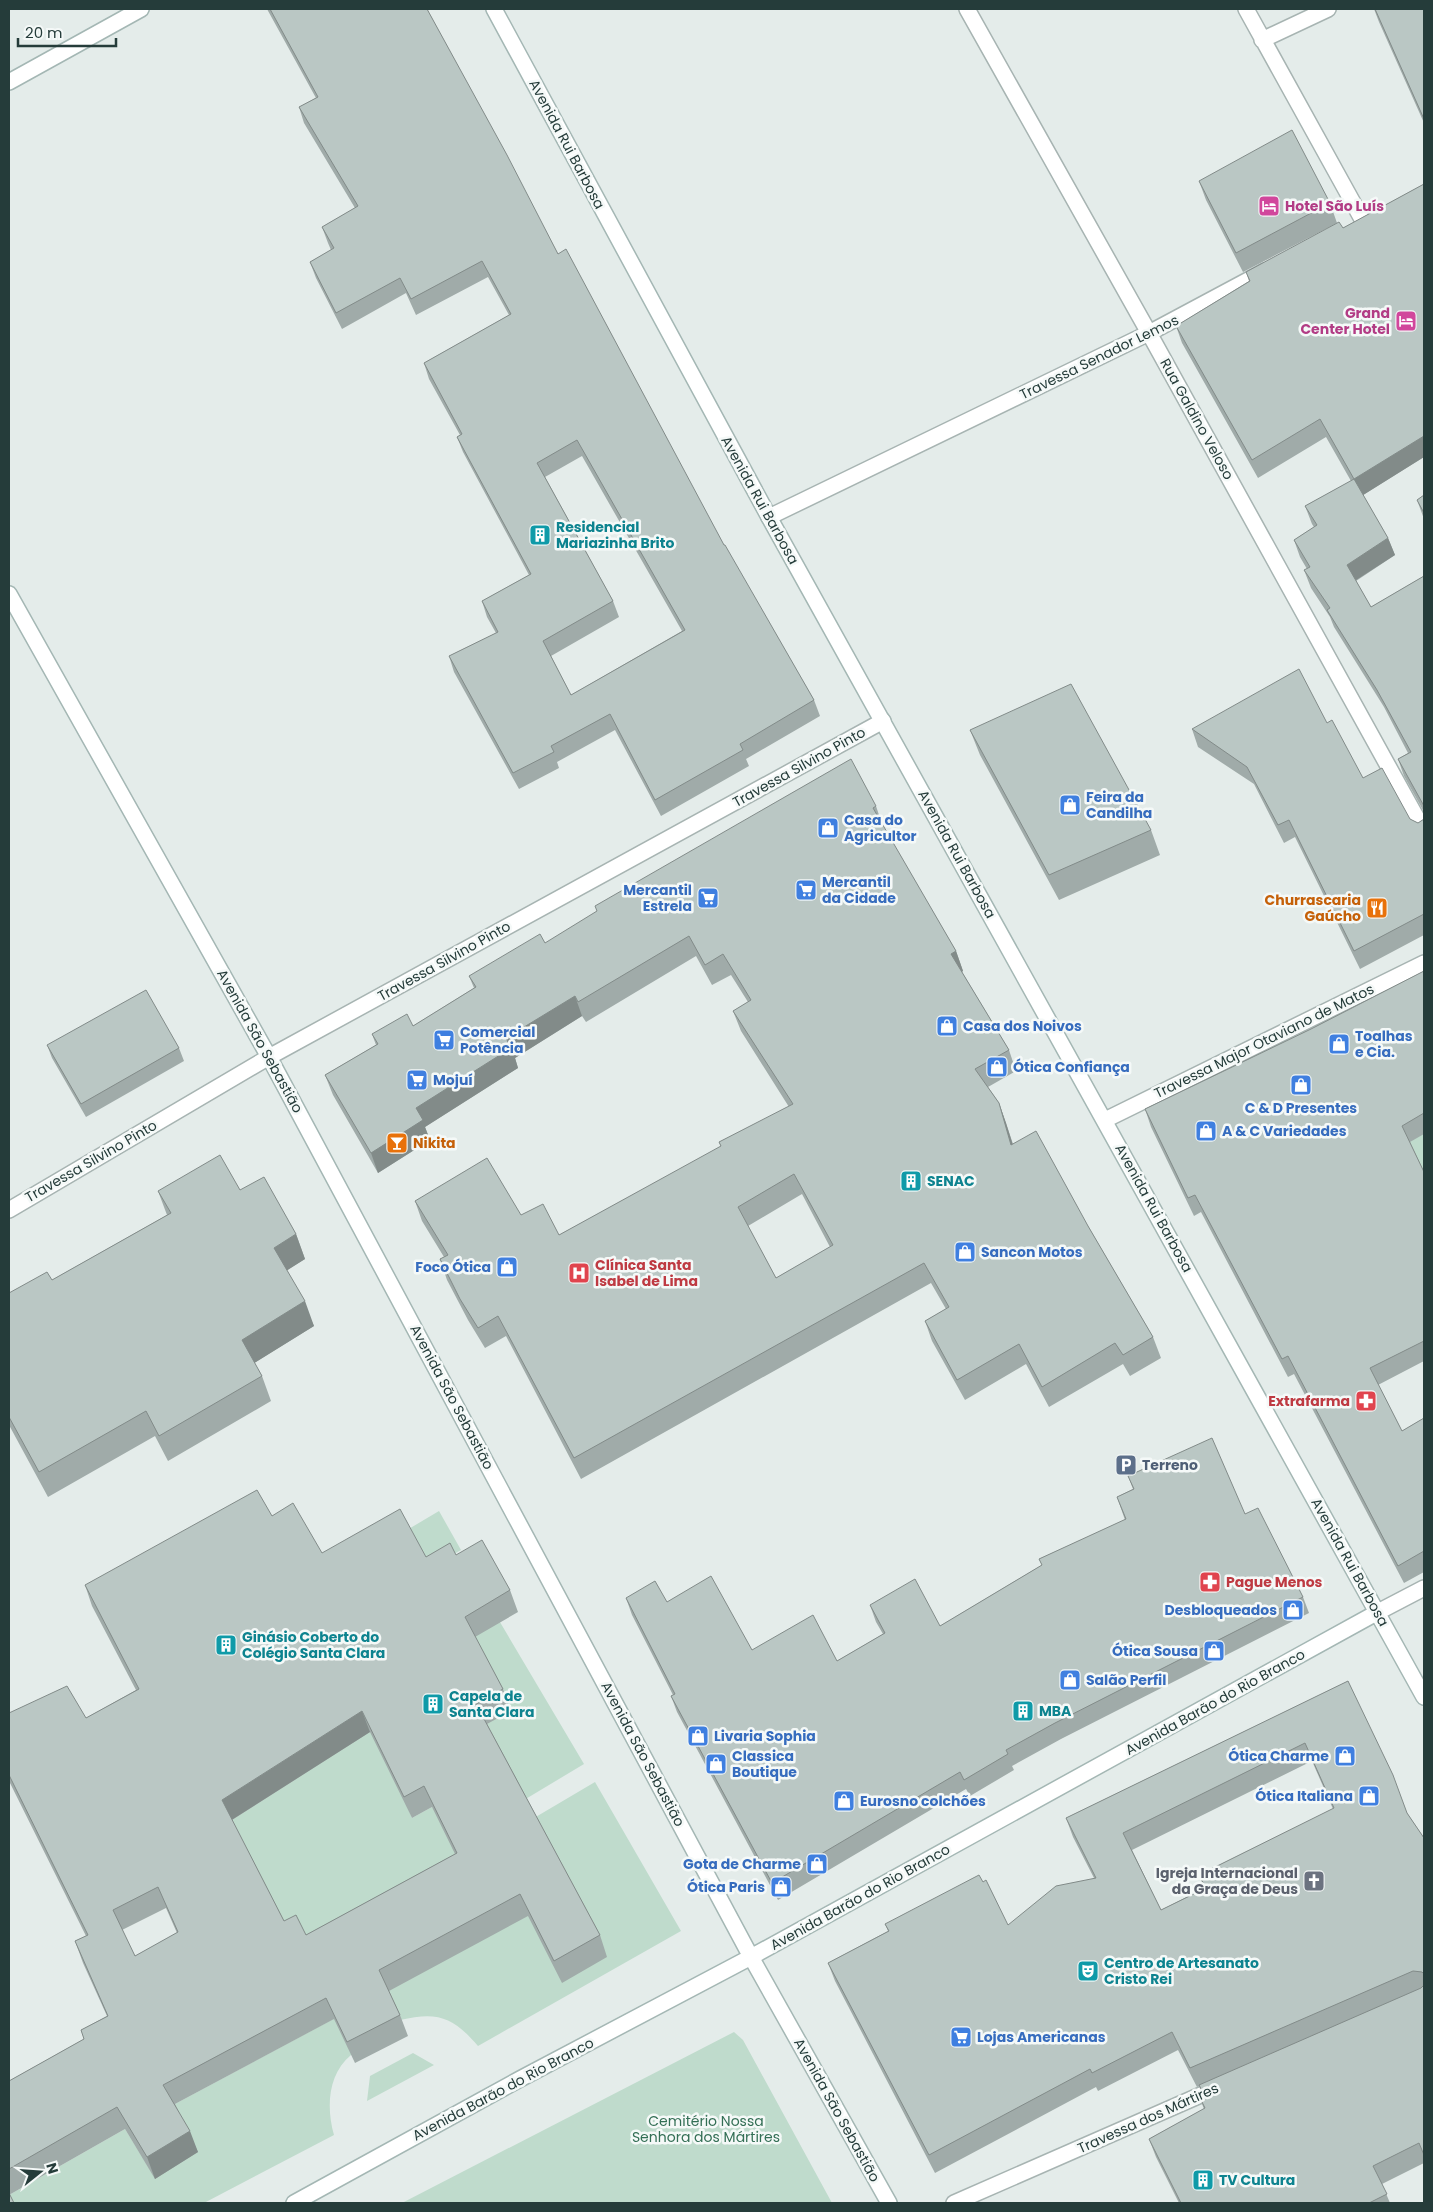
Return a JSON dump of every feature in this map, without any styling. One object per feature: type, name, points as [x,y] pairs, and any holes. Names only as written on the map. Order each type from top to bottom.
[{"type":"main road","points":[[9,82],[141,9]]},
{"type":"main road","name":"Avenida Rui Barbosa","points":[[494,9],[769,517],[1424,1697]]},
{"type":"main road","name":"Rua Galdino Veloso","points":[[967,9],[1149,333],[1424,831]]},
{"type":"main road","points":[[1246,9],[1362,219]]},
{"type":"main road","points":[[1262,40],[1328,9]]},
{"type":"main road","points":[[1345,228],[1378,211]]},
{"type":"main road","name":"Travessa Senador Lemos","points":[[769,517],[1149,333],[1277,265]]},
{"type":"main road","name":"Avenida São Sebastião","points":[[9,594],[270,1056],[752,1957],[890,2203]]},
{"type":"main road","name":"Travessa Silvino Pinto","points":[[9,1210],[270,1056],[883,721]]},
{"type":"main road","name":"Travessa Major Otaviano de Matos","points":[[1104,1120],[1424,963]]},
{"type":"main road","name":"Avenida Barão do Rio Branco","points":[[294,2203],[497,2091],[752,1957],[1424,1588]]},
{"type":"main road","name":"Travessa dos Mártires","points":[[954,2203],[1234,2081]]},
{"type":"green space","points":[[1424,1130],[1424,1176],[1407,1140]]},
{"type":"green space","points":[[439,1511],[461,1550],[429,1568],[407,1530]]},
{"type":"green space","points":[[494,1612],[584,1764],[524,1800],[396,1697]]},
{"type":"green space","points":[[374,1729],[412,1818],[432,1807],[480,1866],[292,1943],[230,1821]]},
{"type":"green space","points":[[595,1782],[681,1931],[478,2046],[461,2028],[444,2019],[425,2016],[400,2020],[367,2003],[534,1818]]},
{"type":"green space","points":[[352,2009],[351,2055],[343,2063],[333,2081],[331,2092],[330,2113],[334,2135],[204,2203],[10,2203],[9,2195],[125,2129],[155,2178],[147,2119]]},
{"type":"green space","name":"Cemitério Nossa Senhora dos Mártires","points":[[734,2032],[743,2040],[832,2203],[402,2203]]},
{"type":"green space","points":[[413,2053],[434,2065],[367,2101],[370,2076]]},
{"type":"building","points":[[270,9],[427,9],[507,155],[558,254],[566,249],[724,545],[814,700],[740,744],[743,750],[655,800],[610,714],[551,746],[554,752],[513,773],[449,656],[498,632],[482,601],[531,574],[457,437],[462,434],[424,363],[511,314],[482,261],[411,299],[400,278],[336,313],[310,262],[334,248],[322,227],[358,206],[299,107],[318,97]],"holes":[[[577,440],[685,630],[571,695],[543,641],[613,601],[537,463]]]},
{"type":"building","points":[[1375,9],[1424,9],[1424,119]]},
{"type":"building","name":"Hotel São Luís","points":[[1292,130],[1330,203],[1236,253],[1199,181]]},
{"type":"building","points":[[1424,184],[1424,436],[1354,479],[1320,419],[1252,460],[1176,326],[1250,281],[1246,272],[1339,222],[1343,228]]},
{"type":"building","points":[[1354,479],[1388,538],[1347,565],[1371,607],[1424,576],[1424,806],[1398,759],[1411,752],[1377,690],[1327,610],[1330,608],[1304,570],[1310,567],[1294,540],[1317,525],[1305,506]]},
{"type":"building","points":[[1424,495],[1424,513],[1417,500]]},
{"type":"building","points":[[1299,669],[1327,723],[1332,720],[1363,778],[1382,768],[1410,819],[1418,823],[1424,819],[1424,914],[1354,951],[1289,820],[1278,825],[1247,767],[1192,729]]},
{"type":"building","name":"Feira da Candilha","points":[[1071,684],[1151,830],[1049,875],[970,730]]},
{"type":"building","points":[[851,759],[876,806],[873,808],[956,951],[951,954],[1009,1050],[975,1069],[999,1103],[1011,1145],[1036,1131],[1088,1226],[1153,1337],[1123,1355],[1115,1343],[1042,1387],[1019,1344],[957,1380],[925,1321],[949,1307],[924,1263],[574,1458],[498,1316],[478,1328],[460,1299],[440,1259],[448,1255],[415,1201],[487,1158],[521,1215],[543,1204],[559,1235],[721,1146],[719,1142],[793,1104],[733,1011],[751,1000],[723,954],[705,965],[689,936],[578,1002],[575,996],[506,1038],[511,1048],[416,1108],[423,1120],[371,1153],[325,1075],[378,1044],[372,1034],[407,1014],[413,1026],[476,987],[469,976],[540,934],[545,943],[597,911],[595,906]],"holes":[[[794,1174],[833,1245],[776,1278],[738,1207]]]},
{"type":"building","points":[[1424,971],[1424,1113],[1402,1126],[1424,1172],[1424,1341],[1370,1368],[1402,1431],[1424,1418],[1424,1551],[1398,1566],[1288,1356],[1282,1359],[1195,1195],[1188,1198],[1145,1109],[1311,1029]]},
{"type":"building","points":[[146,990],[179,1048],[81,1104],[47,1045]]},
{"type":"building","points":[[220,1155],[240,1190],[264,1177],[296,1234],[274,1248],[305,1301],[242,1340],[262,1376],[159,1436],[146,1411],[39,1472],[9,1417],[9,1293],[47,1272],[52,1280],[171,1213],[158,1191]]},
{"type":"building","points":[[1212,1438],[1245,1514],[1258,1508],[1303,1597],[1055,1723],[1006,1750],[1008,1754],[964,1780],[960,1772],[772,1883],[671,1696],[675,1694],[626,1598],[655,1581],[667,1602],[711,1576],[752,1650],[813,1615],[837,1661],[885,1633],[870,1605],[915,1579],[940,1626],[1042,1565],[1039,1559],[1126,1519],[1117,1497],[1134,1489],[1128,1476]]},
{"type":"building","points":[[257,1490],[272,1516],[293,1503],[322,1553],[400,1509],[426,1557],[450,1543],[456,1555],[482,1540],[510,1590],[465,1617],[503,1689],[476,1704],[600,1935],[554,1961],[520,1894],[379,1970],[400,2015],[347,2042],[326,1998],[163,2085],[190,2131],[147,2157],[117,2107],[9,2169],[9,2081],[84,2039],[81,2030],[108,2016],[75,1941],[88,1935],[9,1775],[9,1713],[67,1686],[86,1718],[139,1689],[85,1585]],"holes":[[[362,1711],[404,1797],[424,1786],[457,1853],[306,1935],[296,1915],[284,1921],[222,1800]],[[158,1887],[178,1932],[135,1956],[113,1910]]]},
{"type":"building","points":[[1348,1681],[1393,1775],[1407,1813],[1424,1838],[1424,1974],[1413,1971],[1190,2068],[1172,2032],[1092,2073],[1090,2069],[929,2155],[828,1963],[889,1931],[885,1924],[979,1875],[983,1882],[986,1880],[1008,1925],[1056,1886],[1096,1878],[1066,1818]],"holes":[[[1305,1743],[1334,1808],[1199,1875],[1206,1888],[1161,1910],[1123,1833]]]},
{"type":"building","points":[[1424,1985],[1424,2155],[1419,2143],[1373,2166],[1387,2194],[1369,2203],[1181,2203],[1149,2139],[1205,2108],[1199,2096],[1204,2094],[1199,2085],[1421,1988]]},
{"type":"building","points":[[9,2193],[14,2203],[9,2203]]},
{"type":"place","name":"Hotel São Luís","points":[[1269,206]]},
{"type":"place","name":"Grand Center Hotel","points":[[1406,321]]},
{"type":"place","name":"Residencial Mariazinha Brito","points":[[540,535]]},
{"type":"place","name":"Feira da Candilha","points":[[1070,805]]},
{"type":"place","name":"Casa do Agricultor","points":[[828,828]]},
{"type":"place","name":"Mercantil da Cidade","points":[[806,890]]},
{"type":"place","name":"Mercantil Estrela","points":[[708,898]]},
{"type":"place","name":"Churrascaria Gaúcho","points":[[1377,908]]},
{"type":"place","name":"Casa dos Noivos","points":[[947,1026]]},
{"type":"place","name":"Comercial Potência","points":[[444,1040]]},
{"type":"place","name":"Toalhas e Cia.","points":[[1339,1044]]},
{"type":"place","name":"Ótica Confiança","points":[[997,1067]]},
{"type":"place","name":"Mojuí","points":[[417,1080]]},
{"type":"place","name":"C & D Presentes","points":[[1301,1085]]},
{"type":"place","name":"A & C Variedades","points":[[1206,1131]]},
{"type":"place","name":"Nikita","points":[[397,1143]]},
{"type":"place","name":"SENAC","points":[[911,1181]]},
{"type":"place","name":"Sancon Motos","points":[[965,1252]]},
{"type":"place","name":"Foco Ótica","points":[[507,1267]]},
{"type":"place","name":"Clínica Santa Isabel de Lima","points":[[579,1273]]},
{"type":"place","name":"Extrafarma","points":[[1366,1401]]},
{"type":"place","name":"Terreno","points":[[1126,1465]]},
{"type":"place","name":"Pague Menos","points":[[1210,1582]]},
{"type":"place","name":"Desbloqueados","points":[[1293,1610]]},
{"type":"place","name":"Ginásio Coberto do Colégio Santa Clara","points":[[226,1645]]},
{"type":"place","name":"Ótica Sousa","points":[[1214,1651]]},
{"type":"place","name":"Salão Perfil","points":[[1070,1680]]},
{"type":"place","name":"Capela de Santa Clara","points":[[433,1704]]},
{"type":"place","name":"MBA","points":[[1023,1711]]},
{"type":"place","name":"Livaria Sophia","points":[[698,1736]]},
{"type":"place","name":"Ótica Charme","points":[[1345,1756]]},
{"type":"place","name":"Classica Boutique","points":[[716,1764]]},
{"type":"place","name":"Ótica Italiana","points":[[1369,1796]]},
{"type":"place","name":"Eurosno colchões","points":[[844,1801]]},
{"type":"place","name":"Gota de Charme","points":[[817,1864]]},
{"type":"place","name":"Igreja Internacional da Graça de Deus","points":[[1314,1881]]},
{"type":"place","name":"Ótica Paris","points":[[781,1887]]},
{"type":"place","name":"Centro de Artesanato Cristo Rei","points":[[1088,1971]]},
{"type":"place","name":"Lojas Americanas","points":[[961,2037]]},
{"type":"place","name":"TV Cultura","points":[[1203,2180]]}]
